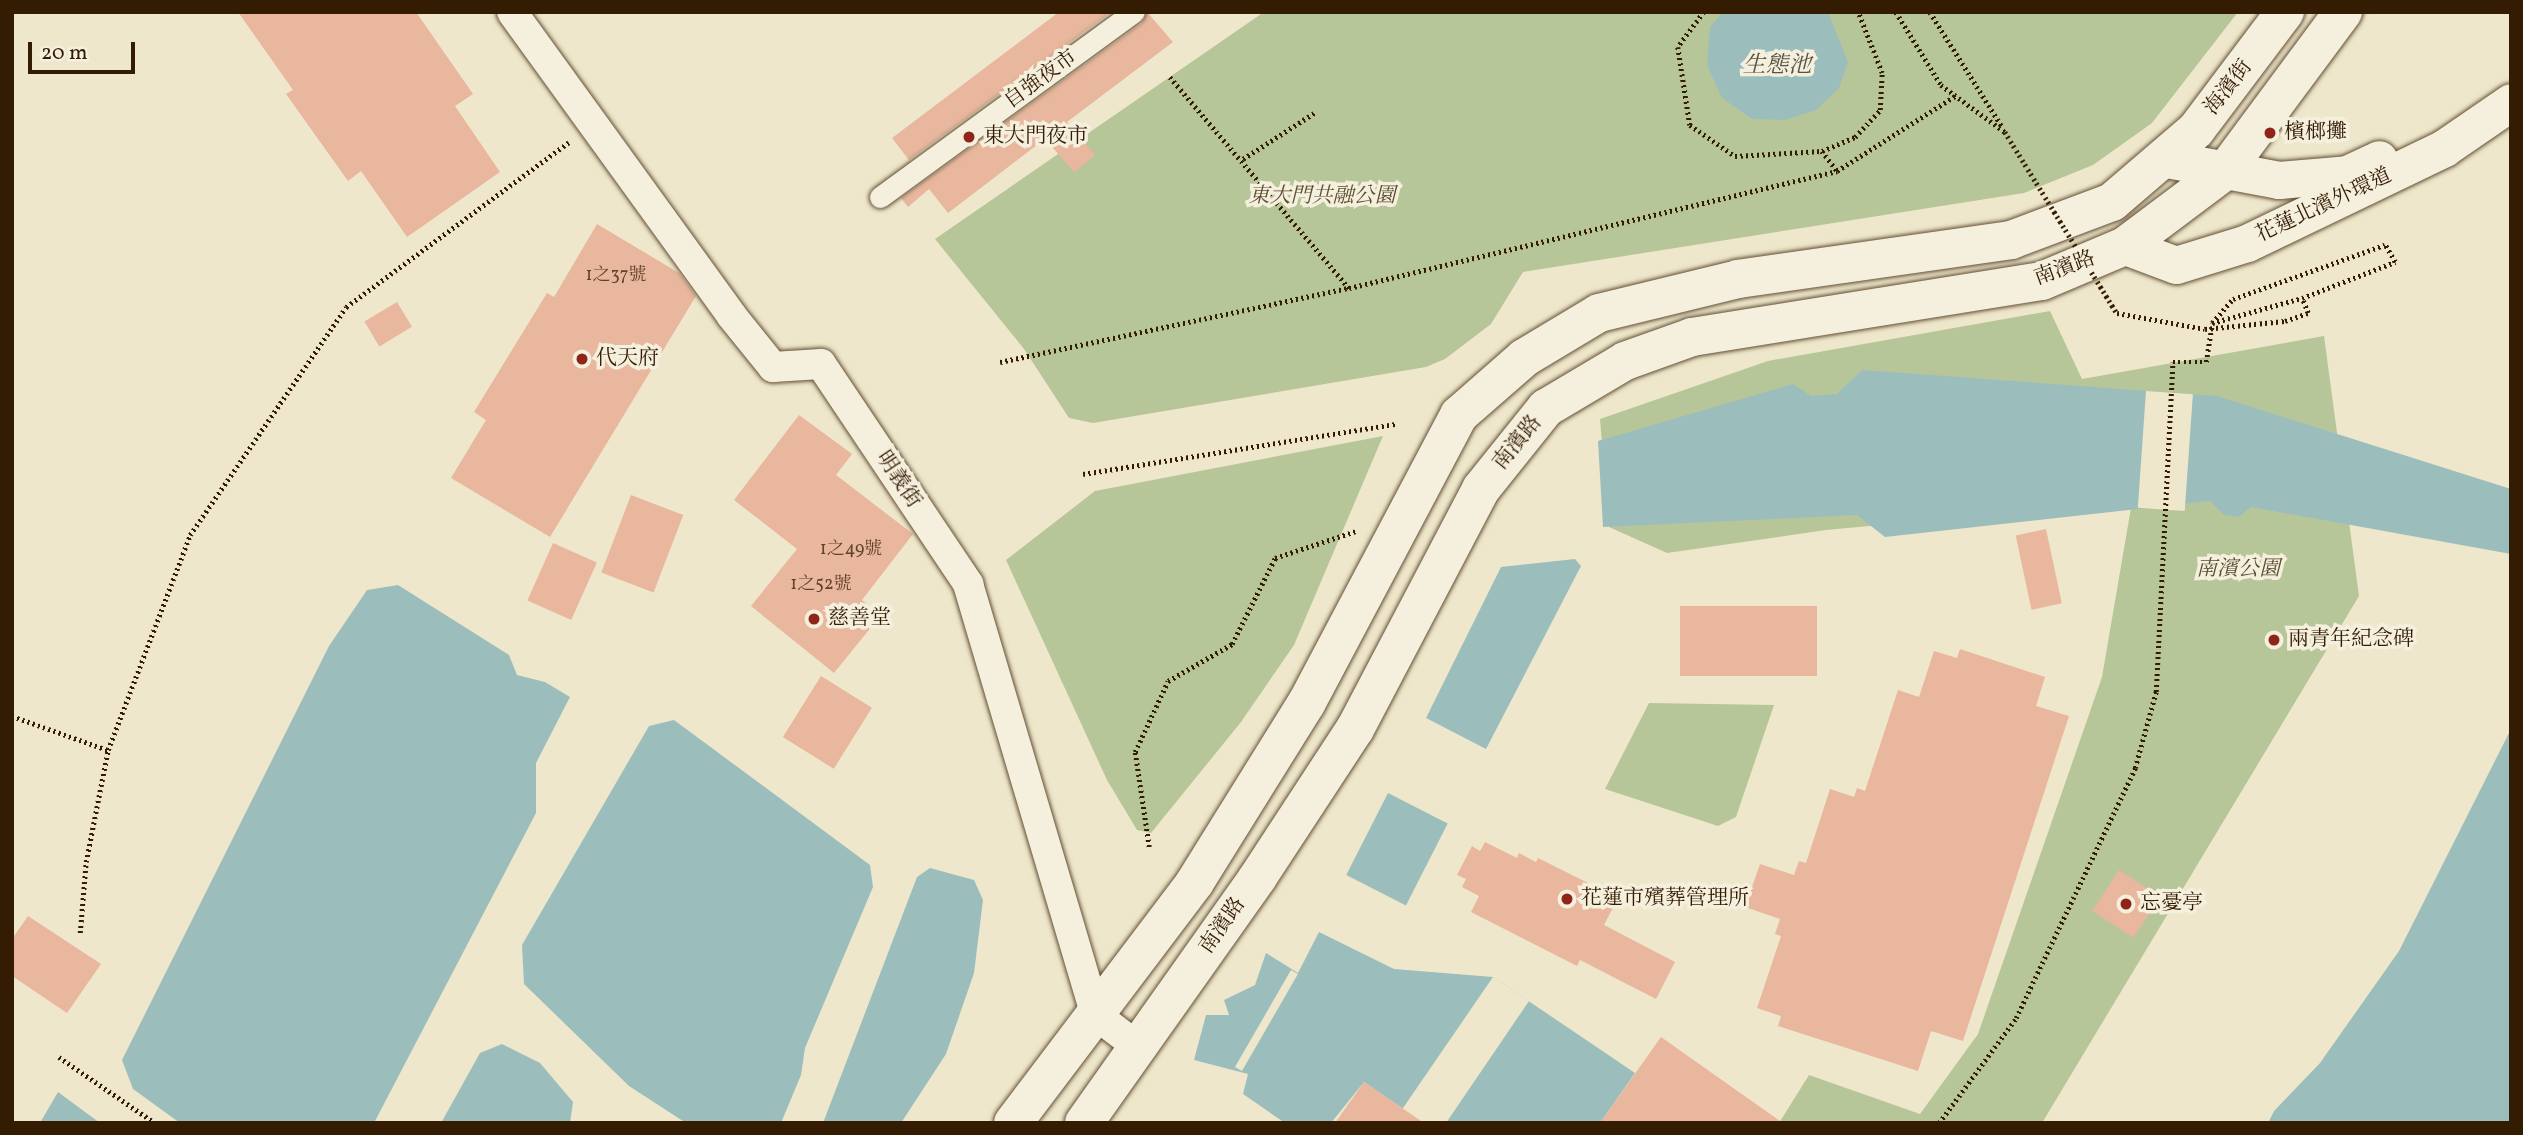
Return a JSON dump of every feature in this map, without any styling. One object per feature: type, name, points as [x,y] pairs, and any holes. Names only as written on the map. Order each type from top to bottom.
[{"type":"main road","name":"海濱街","points":[[2166,159],[2196,130],[2286,12]]},
{"type":"main road","name":"南濱路","points":[[1084,1123],[1355,729],[1481,489],[1546,408],[1625,361],[1692,337],[2042,281],[2125,246],[2235,159],[2343,12]]},
{"type":"main road","points":[[1013,1123],[1195,883],[1306,704],[1459,415],[1524,358],[1599,313],[1738,279],[2011,240],[2112,202],[2166,159]]},
{"type":"street","name":"明義街","points":[[512,12],[773,367],[821,364],[968,584],[1096,1015]]},
{"type":"street","name":"自強夜市","points":[[880,197],[1134,12]]},
{"type":"street","name":"花蓮北濱外環道","points":[[2166,159],[2235,159],[2279,180],[2347,174],[2511,101]]},
{"type":"street","name":"花蓮北濱外環道","points":[[2125,246],[2176,265],[2247,243],[2444,148],[2511,101]]},
{"type":"street","points":[[1096,1015],[1138,1047]]},
{"type":"path","points":[[1704,12],[1678,47],[1690,125],[1735,156],[1822,151],[1855,137],[1880,110],[1882,72],[1858,12]]},
{"type":"path","points":[[1896,12],[1941,85],[2005,132]]},
{"type":"path","points":[[1930,12],[2117,313],[2205,329],[2285,321],[2308,313],[2302,298]]},
{"type":"path","points":[[1170,77],[1243,159],[1349,288]]},
{"type":"path","points":[[1000,362],[1349,288],[1837,171],[1955,96]]},
{"type":"path","points":[[1243,159],[1314,113]]},
{"type":"path","points":[[80,933],[86,862],[108,750],[190,535],[346,307],[593,125]]},
{"type":"path","points":[[1822,151],[1837,171]]},
{"type":"path","points":[[1939,1123],[2016,1018],[2134,768],[2156,692],[2173,362],[2206,362],[2212,323],[2233,299],[2385,244],[2395,262],[2302,298],[2212,323]]},
{"type":"path","points":[[1083,474],[1396,424]]},
{"type":"path","points":[[1149,847],[1135,752],[1168,681],[1232,644],[1275,558],[1361,529]]},
{"type":"path","points":[[12,716],[108,750]]},
{"type":"path","points":[[59,1058],[155,1123]]},
{"type":"green space","name":"東大門共融公園","points":[[1264,12],[2238,12],[2152,123],[2093,165],[2024,193],[1523,272],[1491,324],[1445,359],[1426,367],[1093,423],[1069,418],[1024,349],[935,239]]},
{"type":"green space","name":"南濱公園","points":[[2050,311],[2082,379],[2324,336],[2359,596],[2042,1123],[1779,1123],[1809,1075],[1920,1114],[1978,1034],[2102,677],[2132,502],[1826,530],[1667,553],[1609,527],[1600,419],[1768,361]]},
{"type":"green space","points":[[1383,436],[1294,645],[1241,722],[1151,833],[1137,830],[1107,780],[1006,560],[1095,491]]},
{"type":"green space","points":[[1649,703],[1774,705],[1736,817],[1718,826],[1605,789]]},
{"type":"water","name":"生態池","points":[[1723,12],[1828,12],[1848,62],[1839,88],[1816,110],[1785,120],[1752,119],[1722,98],[1707,65],[1710,27]]},
{"type":"water","points":[[1862,370],[2217,396],[2511,489],[2511,554],[2251,507],[2239,517],[2224,515],[2210,501],[1885,537],[1857,515],[1603,527],[1598,441],[1793,384],[1811,396],[1837,394]]},
{"type":"water","points":[[1575,559],[1581,566],[1486,749],[1426,718],[1501,567]]},
{"type":"water","points":[[398,585],[509,655],[517,675],[545,682],[570,697],[536,763],[536,813],[374,1123],[180,1123],[133,1089],[122,1060],[329,646],[367,590]]},
{"type":"water","points":[[674,720],[870,865],[873,887],[805,1048],[801,1075],[781,1123],[686,1123],[629,1086],[524,984],[522,945],[649,726]]},
{"type":"water","points":[[2511,729],[2511,1123],[2268,1123],[2274,1111],[2320,1063],[2399,951]]},
{"type":"water","points":[[1388,793],[1448,823],[1406,905],[1346,875]]},
{"type":"water","points":[[930,868],[974,880],[983,900],[974,973],[946,1054],[901,1123],[823,1123],[917,877]]},
{"type":"water","points":[[1319,932],[1394,969],[1493,977],[1635,1073],[1600,1123],[1424,1123],[1364,1082],[1331,1123],[1285,1123],[1243,1094],[1248,1074],[1194,1060],[1206,1015],[1229,1015],[1224,1000],[1255,985],[1266,953],[1298,973]]},
{"type":"water","points":[[502,1044],[540,1063],[573,1102],[570,1123],[441,1123],[480,1053]]},
{"type":"water","points":[[58,1092],[100,1123],[40,1123]]},
{"type":"pier","points":[[2146,391],[2193,394],[2185,511],[2138,508]]},
{"type":"pier","points":[[1291,970],[1298,974],[1242,1071],[1235,1067]]},
{"type":"pier","points":[[1493,977],[1529,1001],[1446,1123],[1417,1123],[1401,1111]]},
{"type":"building","points":[[238,12],[416,12],[473,94],[455,106],[500,172],[407,237],[361,171],[348,181],[286,94],[293,90]]},
{"type":"building","points":[[1059,12],[1111,12],[909,160],[892,138]]},
{"type":"building","points":[[1147,12],[1173,42],[1067,122],[1095,155],[1074,172],[1045,139],[948,213],[929,189],[908,207],[901,198],[1142,23]]},
{"type":"building","name":"代天府","points":[[597,224],[679,273],[696,296],[550,537],[451,478],[486,420],[474,412],[547,293],[554,297]]},
{"type":"building","points":[[397,302],[412,327],[379,346],[364,322]]},
{"type":"building","points":[[799,415],[852,454],[836,475],[913,534],[862,600],[881,615],[834,673],[751,606],[797,549],[734,500]]},
{"type":"building","points":[[631,495],[683,515],[654,593],[601,572]]},
{"type":"building","points":[[2046,529],[2062,603],[2031,610],[2016,535]]},
{"type":"building","points":[[553,543],[597,563],[571,620],[527,601]]},
{"type":"building","points":[[1680,606],[1817,606],[1817,676],[1680,676]]},
{"type":"building","points":[[1960,649],[2045,677],[2036,706],[2069,716],[1963,1041],[1931,1031],[1918,1071],[1778,1026],[1781,1016],[1757,1008],[1781,936],[1775,934],[1780,919],[1745,907],[1760,864],[1794,875],[1799,861],[1806,863],[1830,789],[1854,797],[1857,788],[1865,791],[1898,690],[1919,697],[1934,651],[1957,658]]},
{"type":"building","points":[[821,676],[872,708],[834,769],[783,737]]},
{"type":"building","points":[[1485,842],[1517,858],[1519,853],[1536,862],[1538,858],[1618,898],[1604,925],[1675,962],[1656,999],[1580,960],[1577,966],[1471,912],[1479,896],[1462,887],[1466,879],[1457,875],[1472,846],[1480,851]]},
{"type":"building","name":"忘憂亭","points":[[2119,870],[2160,897],[2133,938],[2092,911]]},
{"type":"building","points":[[28,916],[101,964],[67,1013],[12,976],[12,939]]},
{"type":"building","points":[[1661,1037],[1729,1085],[1783,1123],[1600,1123]]},
{"type":"building","points":[[1364,1082],[1424,1123],[1335,1123]]},
{"type":"place","name":"檳榔攤","points":[[2270,133]]},
{"type":"place","name":"東大門夜市","points":[[969,137]]},
{"type":"place","name":"代天府","points":[[582,359]]},
{"type":"place","name":"慈善堂","points":[[814,619]]},
{"type":"place","name":"兩青年紀念碑","points":[[2274,640]]},
{"type":"place","name":"花蓮市殯葬管理所","points":[[1567,899]]},
{"type":"place","name":"忘憂亭","points":[[2126,904]]}]
